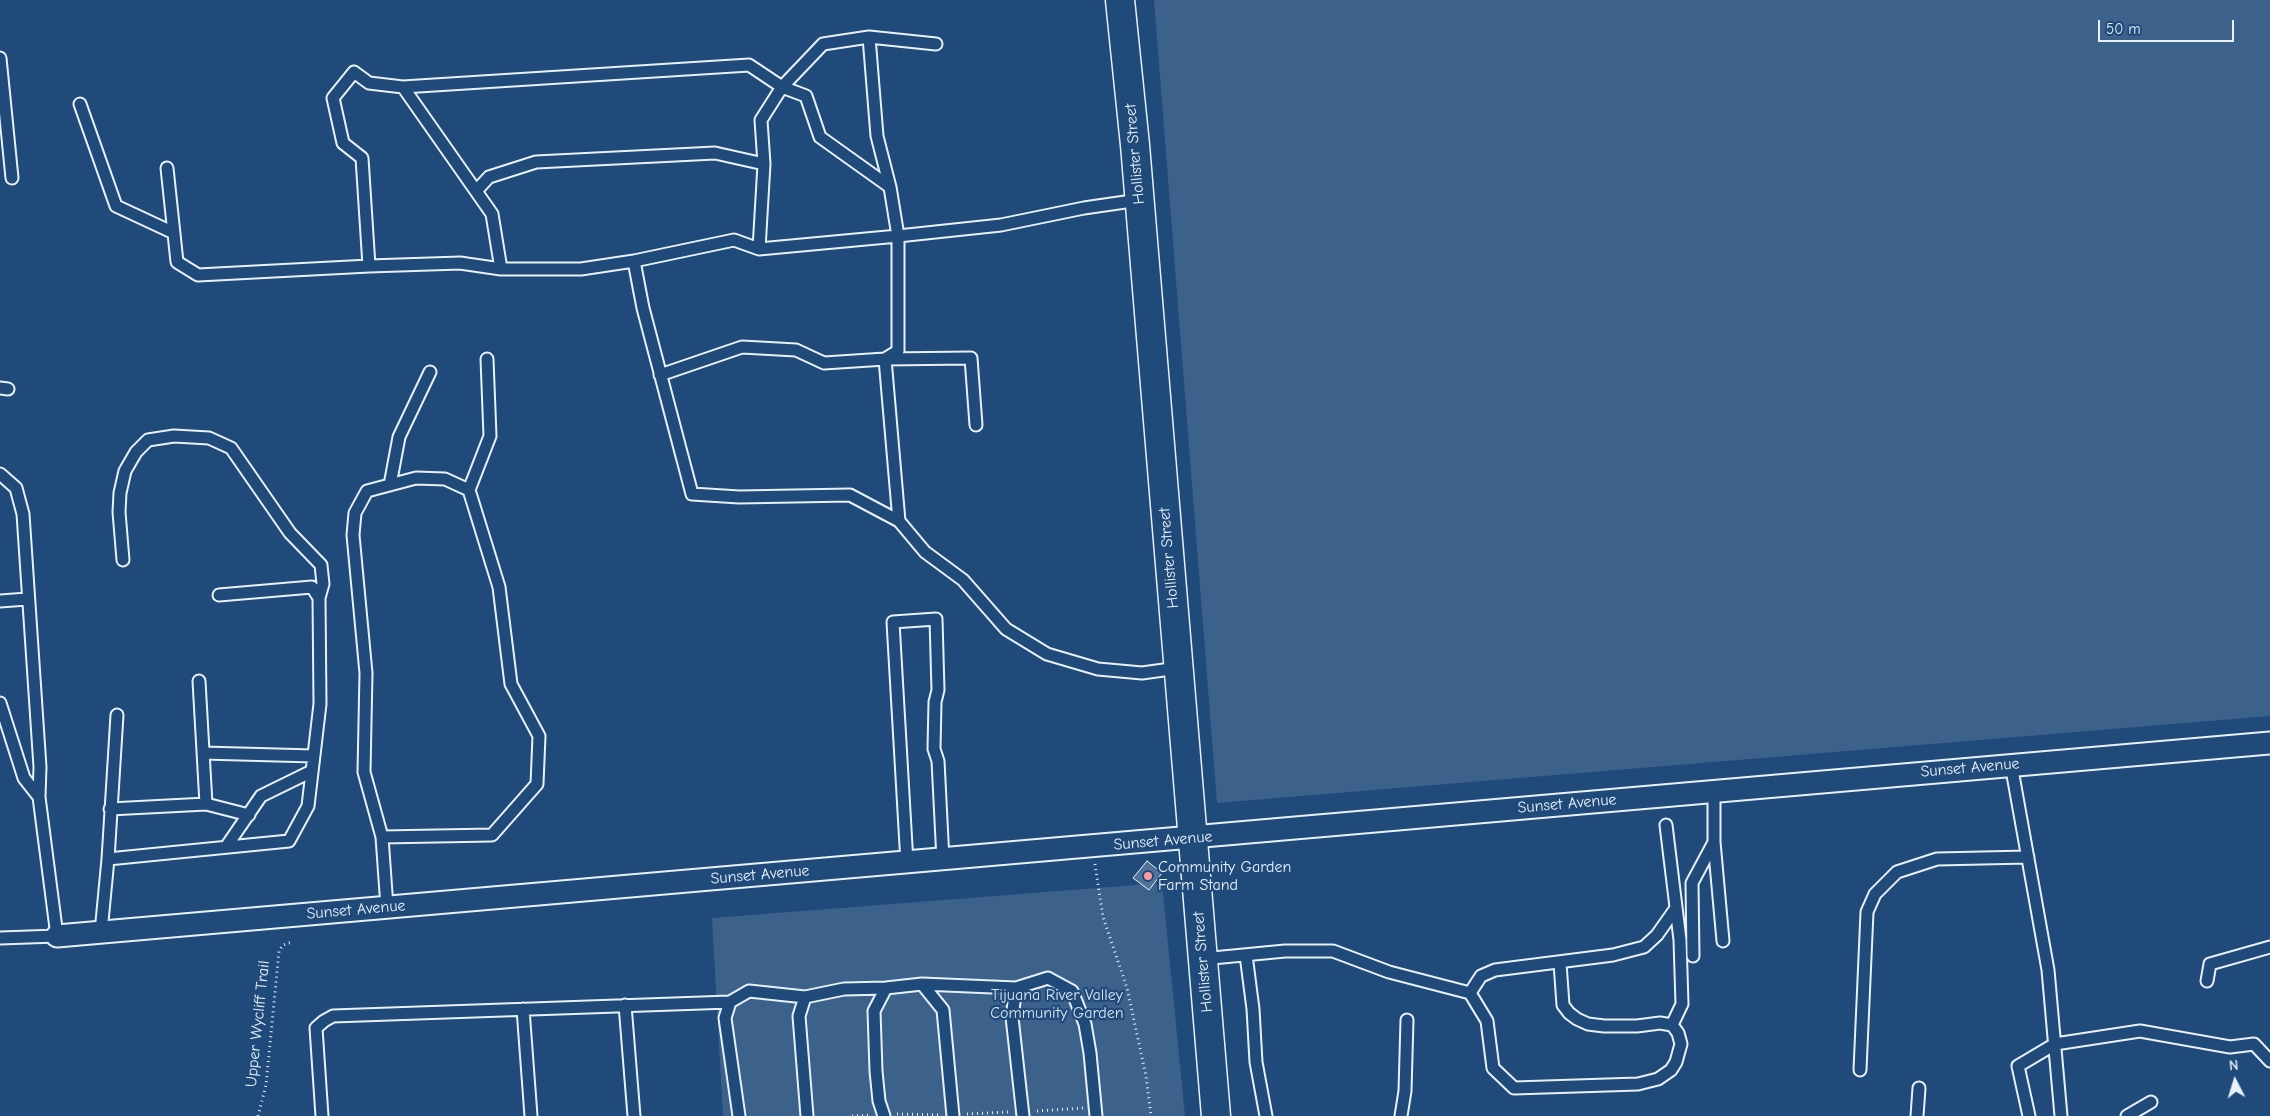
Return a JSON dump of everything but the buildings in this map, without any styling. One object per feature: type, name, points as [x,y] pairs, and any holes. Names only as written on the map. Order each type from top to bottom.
[{"type":"street","name":"Hollister Street","points":[[1120,0],[1139,200],[1216,1116]]},
{"type":"street","name":"Sunset Avenue","points":[[57,936],[1094,847],[2270,742]]},
{"type":"lane","points":[[759,249],[764,164],[761,120],[782,87],[823,44],[870,37],[936,44]]},
{"type":"lane","points":[[870,37],[877,136],[890,187],[898,236],[898,351],[885,359]]},
{"type":"lane","points":[[0,58],[12,178]]},
{"type":"lane","points":[[369,266],[362,158],[343,143],[333,98],[354,72],[368,83],[403,88],[749,65],[782,87],[806,96],[820,137],[890,187]]},
{"type":"lane","points":[[403,88],[438,139],[477,190],[492,214],[501,270]]},
{"type":"lane","points":[[80,104],[116,206],[174,234]]},
{"type":"lane","points":[[477,190],[489,177],[536,162],[715,153],[764,164]]},
{"type":"lane","points":[[167,168],[177,262],[198,275],[460,263],[501,270],[581,269],[634,261],[734,240],[759,249],[898,236],[1000,225],[1084,208],[1139,200]]},
{"type":"lane","points":[[634,261],[643,308],[692,494],[739,497],[850,495],[899,521],[925,552],[963,580],[1006,629],[1047,654],[1098,669],[1142,673],[1178,668]]},
{"type":"lane","points":[[660,375],[742,347],[796,350],[824,363],[885,359],[970,358],[976,425]]},
{"type":"lane","points":[[382,837],[492,835],[537,784],[539,736],[511,684],[499,587],[469,490],[490,436],[487,359]]},
{"type":"lane","points":[[885,359],[899,521]]},
{"type":"lane","points":[[390,485],[399,437],[430,372]]},
{"type":"lane","points":[[108,860],[289,841],[308,806],[320,704],[319,598],[323,584],[321,565],[290,533],[231,448],[209,438],[174,436],[148,440],[136,452],[125,471],[120,493],[119,512],[123,560]]},
{"type":"lane","points":[[0,474],[16,488],[23,514],[27,599],[40,767],[39,797],[57,936],[0,938]]},
{"type":"lane","points":[[387,907],[382,837],[364,772],[366,673],[353,535],[355,514],[368,491],[416,478],[445,479],[469,490]]},
{"type":"lane","points":[[219,595],[312,587],[319,598]]},
{"type":"lane","points":[[0,601],[27,599]]},
{"type":"lane","points":[[907,863],[893,622],[936,619],[938,690],[935,702],[934,749],[938,761],[943,860]]},
{"type":"lane","points":[[199,681],[206,804]]},
{"type":"lane","points":[[0,703],[24,778],[39,797]]},
{"type":"lane","points":[[101,932],[108,860],[117,716]]},
{"type":"lane","points":[[203,754],[314,756]]},
{"type":"lane","points":[[2011,764],[2048,970],[2061,1116]]},
{"type":"lane","points":[[226,847],[261,796],[312,771]]},
{"type":"lane","points":[[1714,791],[1714,842],[1723,941]]},
{"type":"lane","points":[[110,809],[206,804],[249,815]]},
{"type":"lane","points":[[1666,825],[1680,940],[1682,1004],[1672,1025]]},
{"type":"lane","points":[[1692,956],[1692,883],[1714,842]]},
{"type":"lane","points":[[1860,1070],[1867,912],[1876,894],[1897,872],[1937,859],[2028,857]]},
{"type":"lane","points":[[1470,993],[1481,976],[1495,970],[1613,955],[1644,947],[1657,935],[1676,908]]},
{"type":"lane","points":[[2207,981],[2210,964],[2270,947]]},
{"type":"lane","points":[[1202,958],[1284,951],[1333,951],[1389,972],[1470,993],[1487,1021],[1493,1068],[1514,1088],[1638,1084],[1658,1079],[1671,1070],[1681,1044],[1678,1033],[1672,1025],[1660,1023],[1638,1026],[1604,1026],[1588,1024],[1577,1019],[1568,1013],[1564,1005],[1560,963]]},
{"type":"lane","points":[[1246,955],[1253,1009],[1256,1062],[1266,1116]]},
{"type":"lane","points":[[322,1116],[316,1028],[333,1016],[730,1002],[749,991],[806,997],[844,989],[886,988],[922,984],[1016,988],[1048,978],[1072,991],[1085,1024],[1096,1112]]},
{"type":"lane","points":[[922,984],[942,1010],[953,1115]]},
{"type":"lane","points":[[884,1115],[879,1101],[874,1011],[886,988]]},
{"type":"lane","points":[[1016,988],[1012,1017],[1023,1114]]},
{"type":"lane","points":[[806,997],[799,1016],[807,1116]]},
{"type":"lane","points":[[730,1002],[725,1018],[739,1116]]},
{"type":"lane","points":[[625,1005],[634,1116]]},
{"type":"lane","points":[[523,1010],[531,1116]]},
{"type":"lane","points":[[1401,1116],[1405,1091],[1408,1020]]},
{"type":"lane","points":[[2029,1116],[2018,1066],[2055,1044],[2140,1031],[2230,1047],[2254,1044],[2270,1061]]},
{"type":"lane","points":[[1917,1116],[1920,1088]]},
{"type":"lane","points":[[2126,1116],[2151,1102]]},
{"type":"path","points":[[1094,847],[1096,876],[1103,917],[1127,988],[1146,1076],[1151,1116]]},
{"type":"path","name":"Upper Wycliff Trail","points":[[258,1116],[266,1085],[279,951],[283,945],[292,942]]},
{"type":"path","points":[[852,1116],[1096,1112]]},
{"type":"green space","points":[[1154,0],[2270,0],[2270,716],[1217,803]]},
{"type":"green space","name":"Tijuana River Valley Community Garden","points":[[1162,883],[1185,1116],[723,1116],[712,918]]},
{"type":"place","name":"Community Garden Farm Stand","points":[[1148,876]]}]
